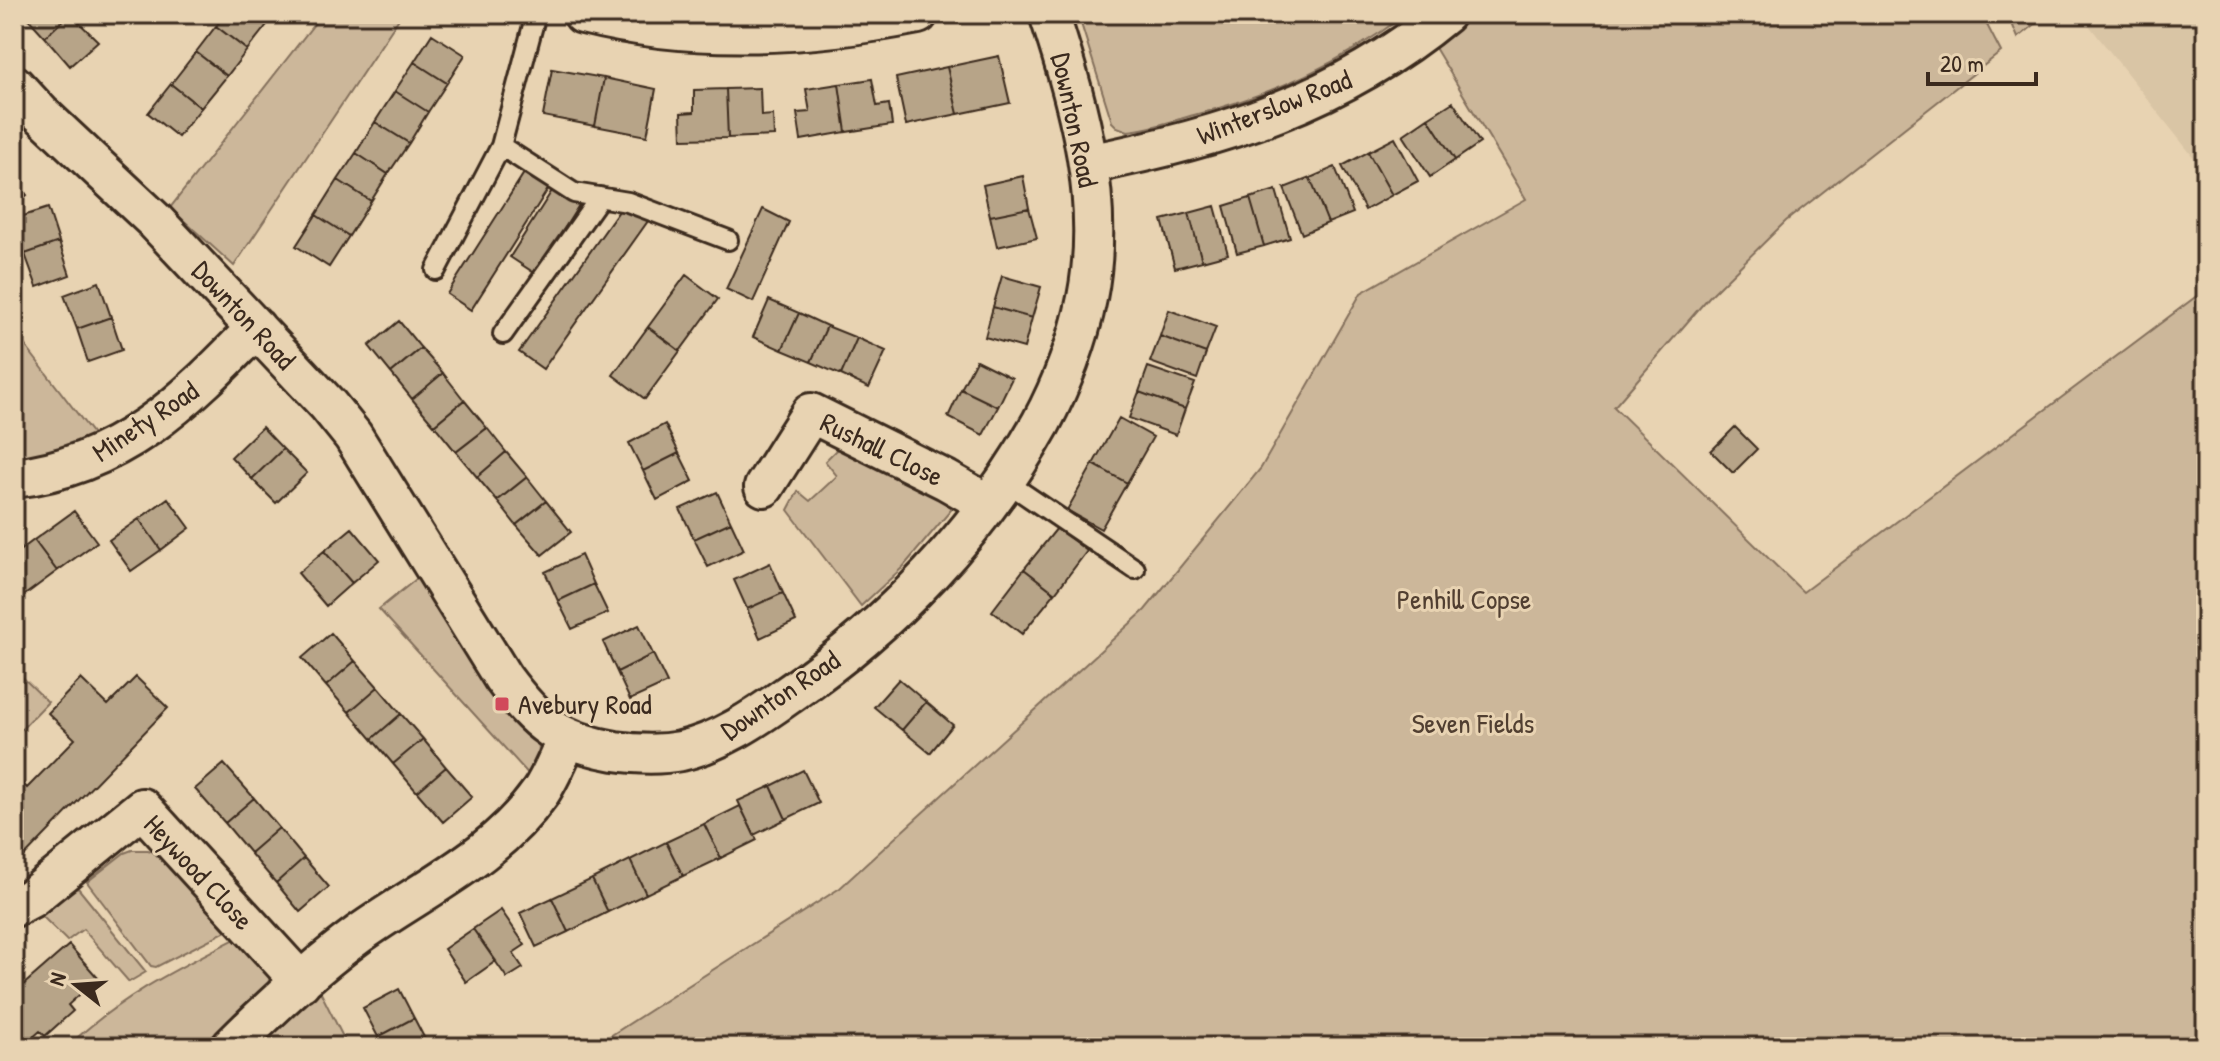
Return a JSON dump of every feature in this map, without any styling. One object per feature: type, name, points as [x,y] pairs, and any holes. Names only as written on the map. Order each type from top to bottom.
[{"type":"street","points":[[583,14],[687,32],[749,34],[918,14]]},
{"type":"street","name":"Downton Road","points":[[14,85],[143,209],[353,436],[503,678],[526,709],[552,731],[585,746],[634,754],[679,751],[709,742],[756,718],[814,678],[871,632],[939,563],[996,493],[1042,420],[1072,350],[1087,301],[1094,252],[1094,212],[1088,164],[1066,66],[1049,14]]},
{"type":"street","name":"Winterslow Road","points":[[1088,164],[1153,151],[1223,130],[1322,94],[1360,75],[1445,14]]},
{"type":"street","name":"Minety Road","points":[[14,478],[84,463],[120,445],[168,412],[209,377],[256,328]]},
{"type":"street","name":"Rushall Close","points":[[764,487],[811,413],[946,480],[996,493]]},
{"type":"street","points":[[231,1047],[301,982],[359,934],[442,882],[498,839],[541,791],[567,739]]},
{"type":"street","name":"Heywood Close","points":[[14,907],[31,898],[142,808],[301,982]]},
{"type":"lane","points":[[436,270],[501,146],[536,14]]},
{"type":"lane","points":[[501,146],[574,193],[628,202],[728,240]]},
{"type":"lane","points":[[503,334],[600,197]]},
{"type":"lane","points":[[996,493],[1135,569]]},
{"type":"shaded area","points":[[2080,14],[2206,14],[2206,173]]},
{"type":"green space","points":[[322,14],[402,14],[234,266],[170,208]]},
{"type":"green space","points":[[1078,14],[1406,14],[1356,48],[1279,87],[1223,107],[1128,131],[1112,122]]},
{"type":"green space","name":"Seven Fields","points":[[1471,14],[1986,14],[1987,25],[2001,52],[1786,221],[1709,297],[1614,407],[1803,592],[2206,289],[2206,1047],[593,1047],[840,888],[1145,610],[1261,468],[1361,293],[1526,199],[1434,46]]},
{"type":"green space","points":[[2008,14],[2048,14],[2018,38]]},
{"type":"green space","points":[[14,331],[99,442],[14,464]]},
{"type":"green space","points":[[840,446],[955,501],[951,510],[903,567],[861,606],[788,510],[798,491],[810,501],[837,476],[825,461]]},
{"type":"green space","points":[[425,572],[538,736],[538,757],[532,778],[379,609]]},
{"type":"green space","points":[[14,669],[48,702],[14,737]]},
{"type":"green space","points":[[132,850],[148,850],[163,855],[234,927],[156,967],[151,966],[87,882]]},
{"type":"green space","points":[[78,888],[146,972],[129,982],[83,929],[67,941],[37,911],[51,899]]},
{"type":"green space","points":[[241,936],[270,975],[256,1006],[211,1047],[188,1047],[181,1042],[177,1047],[67,1047],[129,998]]},
{"type":"green space","points":[[312,991],[321,993],[348,1047],[249,1047]]},
{"type":"building","points":[[24,14],[70,14],[45,37]]},
{"type":"building","points":[[70,14],[98,41],[70,66],[45,37]]},
{"type":"building","points":[[226,14],[261,14],[270,21],[247,50],[216,26]]},
{"type":"building","points":[[216,26],[247,50],[227,76],[196,52]]},
{"type":"building","points":[[432,34],[465,55],[447,83],[414,62]]},
{"type":"building","points":[[196,52],[227,76],[201,108],[171,84]]},
{"type":"building","points":[[999,56],[1010,103],[958,114],[947,67]]},
{"type":"building","points":[[414,62],[447,83],[428,112],[395,91]]},
{"type":"building","points":[[947,67],[958,114],[906,125],[896,78]]},
{"type":"building","points":[[552,69],[604,78],[595,126],[543,116]]},
{"type":"building","points":[[604,78],[656,89],[647,136],[595,126]]},
{"type":"building","points":[[872,79],[877,106],[889,104],[892,125],[846,132],[839,84]]},
{"type":"building","points":[[171,84],[201,108],[178,137],[148,113]]},
{"type":"building","points":[[839,84],[846,132],[801,140],[797,113],[810,112],[806,89]]},
{"type":"building","points":[[760,88],[761,116],[773,115],[774,136],[728,138],[726,89]]},
{"type":"building","points":[[726,89],[728,138],[682,139],[681,113],[694,112],[694,90]]},
{"type":"building","points":[[395,91],[428,112],[409,143],[375,122]]},
{"type":"building","points":[[1453,102],[1480,143],[1455,160],[1428,118]]},
{"type":"building","points":[[1428,118],[1455,160],[1430,177],[1403,135]]},
{"type":"building","points":[[375,122],[409,143],[388,174],[356,153]]},
{"type":"building","points":[[1395,138],[1418,181],[1392,195],[1368,152]]},
{"type":"building","points":[[1368,152],[1392,195],[1365,210],[1342,166]]},
{"type":"building","points":[[356,153],[388,174],[371,201],[338,180]]},
{"type":"building","points":[[1335,167],[1353,213],[1328,223],[1310,178]]},
{"type":"building","points":[[526,170],[550,186],[471,310],[447,294]]},
{"type":"building","points":[[1023,176],[1029,208],[990,216],[983,185]]},
{"type":"building","points":[[14,178],[27,195],[14,206]]},
{"type":"building","points":[[1310,178],[1328,223],[1302,234],[1284,188]]},
{"type":"building","points":[[338,180],[371,201],[349,236],[316,215]]},
{"type":"building","points":[[553,189],[579,205],[536,274],[510,257]]},
{"type":"building","points":[[1276,190],[1290,238],[1264,246],[1250,198]]},
{"type":"building","points":[[1250,198],[1264,246],[1237,253],[1224,206]]},
{"type":"building","points":[[624,204],[648,221],[543,369],[519,352]]},
{"type":"building","points":[[1215,206],[1228,254],[1202,261],[1189,213]]},
{"type":"building","points":[[48,208],[59,242],[25,254],[14,219]]},
{"type":"building","points":[[1029,208],[1037,238],[997,247],[990,216]]},
{"type":"building","points":[[763,209],[789,222],[753,302],[726,289]]},
{"type":"building","points":[[1189,213],[1202,261],[1175,268],[1162,220]]},
{"type":"building","points":[[316,215],[349,236],[329,267],[296,246]]},
{"type":"building","points":[[59,242],[70,275],[37,287],[25,254]]},
{"type":"building","points":[[686,275],[718,299],[680,351],[648,327]]},
{"type":"building","points":[[1002,276],[1041,287],[1032,318],[993,307]]},
{"type":"building","points":[[99,282],[111,317],[77,329],[64,295]]},
{"type":"building","points":[[769,300],[799,313],[782,350],[753,337]]},
{"type":"building","points":[[993,307],[1032,318],[1024,348],[985,337]]},
{"type":"building","points":[[1169,310],[1216,327],[1206,353],[1160,336]]},
{"type":"building","points":[[799,313],[827,326],[811,362],[782,350]]},
{"type":"building","points":[[111,317],[122,350],[88,362],[77,329]]},
{"type":"building","points":[[399,321],[421,348],[391,373],[369,346]]},
{"type":"building","points":[[827,326],[857,338],[841,375],[811,362]]},
{"type":"building","points":[[648,327],[680,351],[645,399],[613,375]]},
{"type":"building","points":[[1160,336],[1206,353],[1197,379],[1150,362]]},
{"type":"building","points":[[857,338],[886,351],[869,388],[841,375]]},
{"type":"building","points":[[421,348],[443,373],[412,399],[391,373]]},
{"type":"building","points":[[976,360],[1012,378],[998,407],[961,389]]},
{"type":"building","points":[[1148,367],[1195,383],[1185,409],[1139,392]]},
{"type":"building","points":[[443,373],[464,400],[434,425],[412,399]]},
{"type":"building","points":[[961,389],[998,407],[983,435],[948,417]]},
{"type":"building","points":[[1139,392],[1185,409],[1176,435],[1129,418]]},
{"type":"building","points":[[464,400],[487,428],[456,452],[434,425]]},
{"type":"building","points":[[1119,418],[1153,437],[1127,483],[1093,464]]},
{"type":"building","points":[[665,424],[679,453],[643,471],[629,443]]},
{"type":"building","points":[[262,427],[283,449],[252,479],[231,457]]},
{"type":"building","points":[[1735,427],[1757,449],[1733,473],[1711,451]]},
{"type":"building","points":[[487,428],[506,452],[477,477],[456,452]]},
{"type":"building","points":[[283,449],[307,473],[276,503],[252,479]]},
{"type":"building","points":[[506,452],[527,477],[497,501],[477,477]]},
{"type":"building","points":[[679,453],[693,481],[657,500],[643,471]]},
{"type":"building","points":[[1093,464],[1127,483],[1101,529],[1067,510]]},
{"type":"building","points":[[527,477],[546,501],[516,525],[497,501]]},
{"type":"building","points":[[717,492],[731,522],[694,539],[680,509]]},
{"type":"building","points":[[168,498],[190,528],[161,550],[139,519]]},
{"type":"building","points":[[546,501],[571,532],[542,555],[516,525]]},
{"type":"building","points":[[74,511],[97,542],[57,571],[34,540]]},
{"type":"building","points":[[139,519],[161,550],[131,571],[109,540]]},
{"type":"building","points":[[731,522],[744,550],[708,567],[694,539]]},
{"type":"building","points":[[352,528],[379,560],[352,583],[324,551]]},
{"type":"building","points":[[1057,528],[1087,551],[1055,593],[1024,569]]},
{"type":"building","points":[[34,540],[57,571],[14,603],[14,555]]},
{"type":"building","points":[[324,551],[352,583],[326,606],[298,573]]},
{"type":"building","points":[[581,555],[594,584],[558,601],[545,572]]},
{"type":"building","points":[[770,563],[783,593],[747,609],[734,580]]},
{"type":"building","points":[[1024,569],[1055,593],[1022,634],[992,611]]},
{"type":"building","points":[[594,584],[608,613],[572,629],[558,601]]},
{"type":"building","points":[[783,593],[796,621],[760,638],[747,609]]},
{"type":"building","points":[[639,625],[653,654],[617,672],[603,642]]},
{"type":"building","points":[[331,633],[355,661],[326,686],[302,658]]},
{"type":"building","points":[[653,654],[667,683],[630,700],[617,672]]},
{"type":"building","points":[[355,661],[378,687],[349,712],[326,686]]},
{"type":"building","points":[[136,677],[168,708],[14,867],[14,775],[27,788],[75,739],[48,713],[81,679],[108,705]]},
{"type":"building","points":[[899,679],[926,702],[902,730],[874,707]]},
{"type":"building","points":[[378,687],[401,714],[372,739],[349,712]]},
{"type":"building","points":[[926,702],[953,725],[930,753],[902,730]]},
{"type":"building","points":[[401,714],[423,739],[393,764],[372,739]]},
{"type":"building","points":[[423,739],[446,767],[417,792],[393,764]]},
{"type":"building","points":[[224,764],[254,798],[225,823],[195,789]]},
{"type":"building","points":[[446,767],[472,797],[443,822],[417,792]]},
{"type":"building","points":[[803,770],[819,803],[786,819],[771,786]]},
{"type":"building","points":[[771,786],[786,819],[754,835],[738,801]]},
{"type":"building","points":[[254,798],[279,828],[250,853],[225,823]]},
{"type":"building","points":[[740,806],[757,840],[721,858],[704,824]]},
{"type":"building","points":[[704,824],[721,858],[683,876],[666,842]]},
{"type":"building","points":[[279,828],[304,858],[276,883],[250,853]]},
{"type":"building","points":[[666,842],[683,876],[646,894],[630,860]]},
{"type":"building","points":[[304,858],[329,887],[300,912],[276,883]]},
{"type":"building","points":[[630,860],[646,894],[608,912],[592,879]]},
{"type":"building","points":[[592,879],[608,912],[568,932],[552,898]]},
{"type":"building","points":[[552,898],[568,932],[536,947],[520,913]]},
{"type":"building","points":[[501,910],[525,945],[513,953],[523,968],[507,978],[473,929]]},
{"type":"building","points":[[473,929],[496,961],[466,982],[444,949]]},
{"type":"building","points":[[69,945],[98,978],[68,1005],[73,1011],[45,1036],[40,1031],[22,1047],[14,1047],[14,993]]},
{"type":"building","points":[[399,989],[414,1018],[378,1037],[363,1008]]},
{"type":"building","points":[[414,1018],[429,1047],[384,1047],[378,1037]]},
{"type":"place","name":"Avebury Road","points":[[502,704]]},
{"type":"park label","name":"Penhill Copse","points":[[1464,599]]}]
